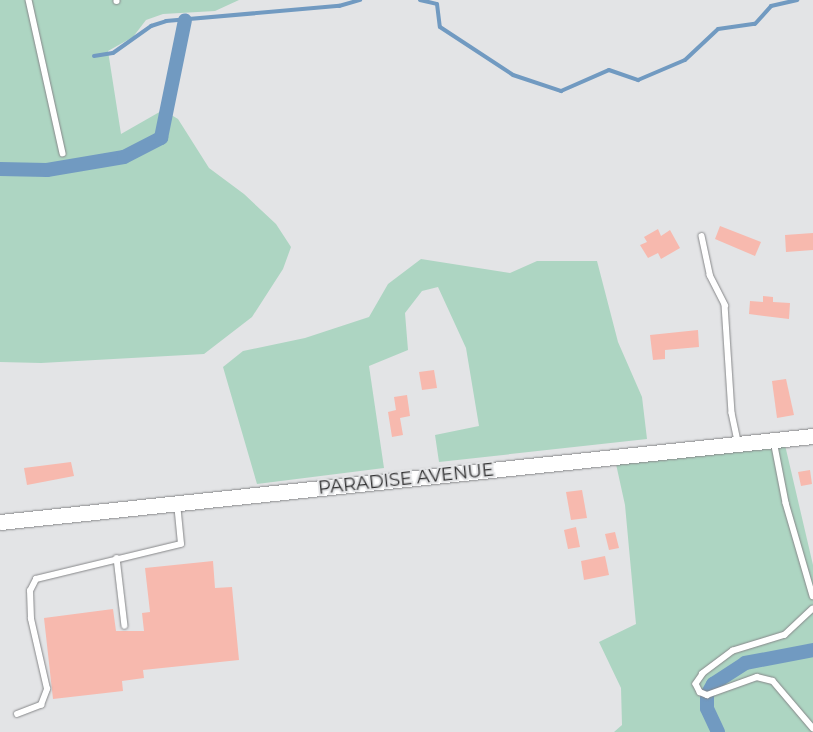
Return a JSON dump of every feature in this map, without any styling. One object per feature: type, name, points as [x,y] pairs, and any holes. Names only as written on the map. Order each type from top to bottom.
[{"type":"street","name":"PARADISE AVENUE","points":[[0,522],[813,436]]},
{"type":"lane","points":[[29,0],[63,153]]},
{"type":"lane","points":[[702,236],[710,275],[725,305],[732,413],[738,444]]},
{"type":"lane","points":[[774,441],[786,503],[813,596]]},
{"type":"lane","points":[[17,714],[41,705],[47,689],[31,619],[30,591],[36,578],[181,544],[177,503]]},
{"type":"lane","points":[[116,558],[125,626]]},
{"type":"lane","points":[[813,609],[784,635],[733,651],[703,674],[696,684],[700,692],[707,695],[757,677],[773,681],[813,728]]},
{"type":"green space","points":[[0,0],[239,0],[215,11],[163,14],[146,20],[133,37],[108,51],[121,134],[163,110],[178,119],[209,168],[244,194],[276,224],[291,247],[283,269],[252,317],[204,354],[41,363],[0,362]]},
{"type":"green space","points":[[421,259],[510,273],[537,261],[597,261],[618,342],[642,397],[647,439],[439,462],[435,435],[479,426],[466,348],[438,287],[422,291],[405,313],[408,350],[369,366],[384,468],[257,484],[223,367],[243,351],[305,338],[369,317],[388,284]]},
{"type":"green space","points":[[785,445],[813,565],[813,732],[614,732],[622,725],[621,688],[599,642],[636,624],[625,505],[616,464]]},
{"type":"building","points":[[720,226],[761,242],[755,256],[715,239]]},
{"type":"building","points":[[658,229],[661,236],[670,230],[680,248],[661,259],[658,253],[648,258],[640,245],[647,242],[644,237]]},
{"type":"building","points":[[813,233],[813,250],[786,252],[785,235]]},
{"type":"building","points":[[763,296],[773,297],[773,302],[790,303],[789,319],[749,314],[750,301],[763,302]]},
{"type":"building","points":[[698,330],[699,347],[665,350],[665,359],[653,360],[650,335]]},
{"type":"building","points":[[434,370],[437,388],[422,390],[419,372]]},
{"type":"building","points":[[786,379],[794,415],[777,418],[772,381]]},
{"type":"building","points":[[407,395],[410,416],[400,418],[403,435],[392,437],[388,412],[396,410],[394,397]]},
{"type":"building","points":[[71,462],[74,476],[27,485],[24,468]]},
{"type":"building","points":[[810,470],[812,484],[801,486],[798,472]]},
{"type":"building","points":[[582,490],[587,518],[571,520],[566,492]]},
{"type":"building","points":[[576,527],[580,547],[568,549],[564,530]]},
{"type":"building","points":[[615,532],[619,548],[609,550],[605,534]]},
{"type":"building","points":[[605,556],[609,575],[584,580],[581,561]]},
{"type":"building","points":[[213,561],[215,588],[232,587],[239,660],[143,670],[144,678],[122,681],[123,691],[53,699],[44,618],[113,609],[116,631],[144,631],[142,613],[150,612],[145,568]]},
{"type":"waterway","points":[[94,56],[113,53],[151,26],[166,21],[339,6],[360,0]]},
{"type":"waterway","points":[[420,0],[437,4],[440,27],[513,75],[561,91],[609,70],[638,80],[685,60],[718,29],[755,24],[771,6],[797,0]]},
{"type":"waterway","points":[[0,169],[47,170],[124,157],[161,138],[185,20]]},
{"type":"waterway","points":[[718,732],[707,708],[707,695],[713,684],[745,663],[813,650]]}]
